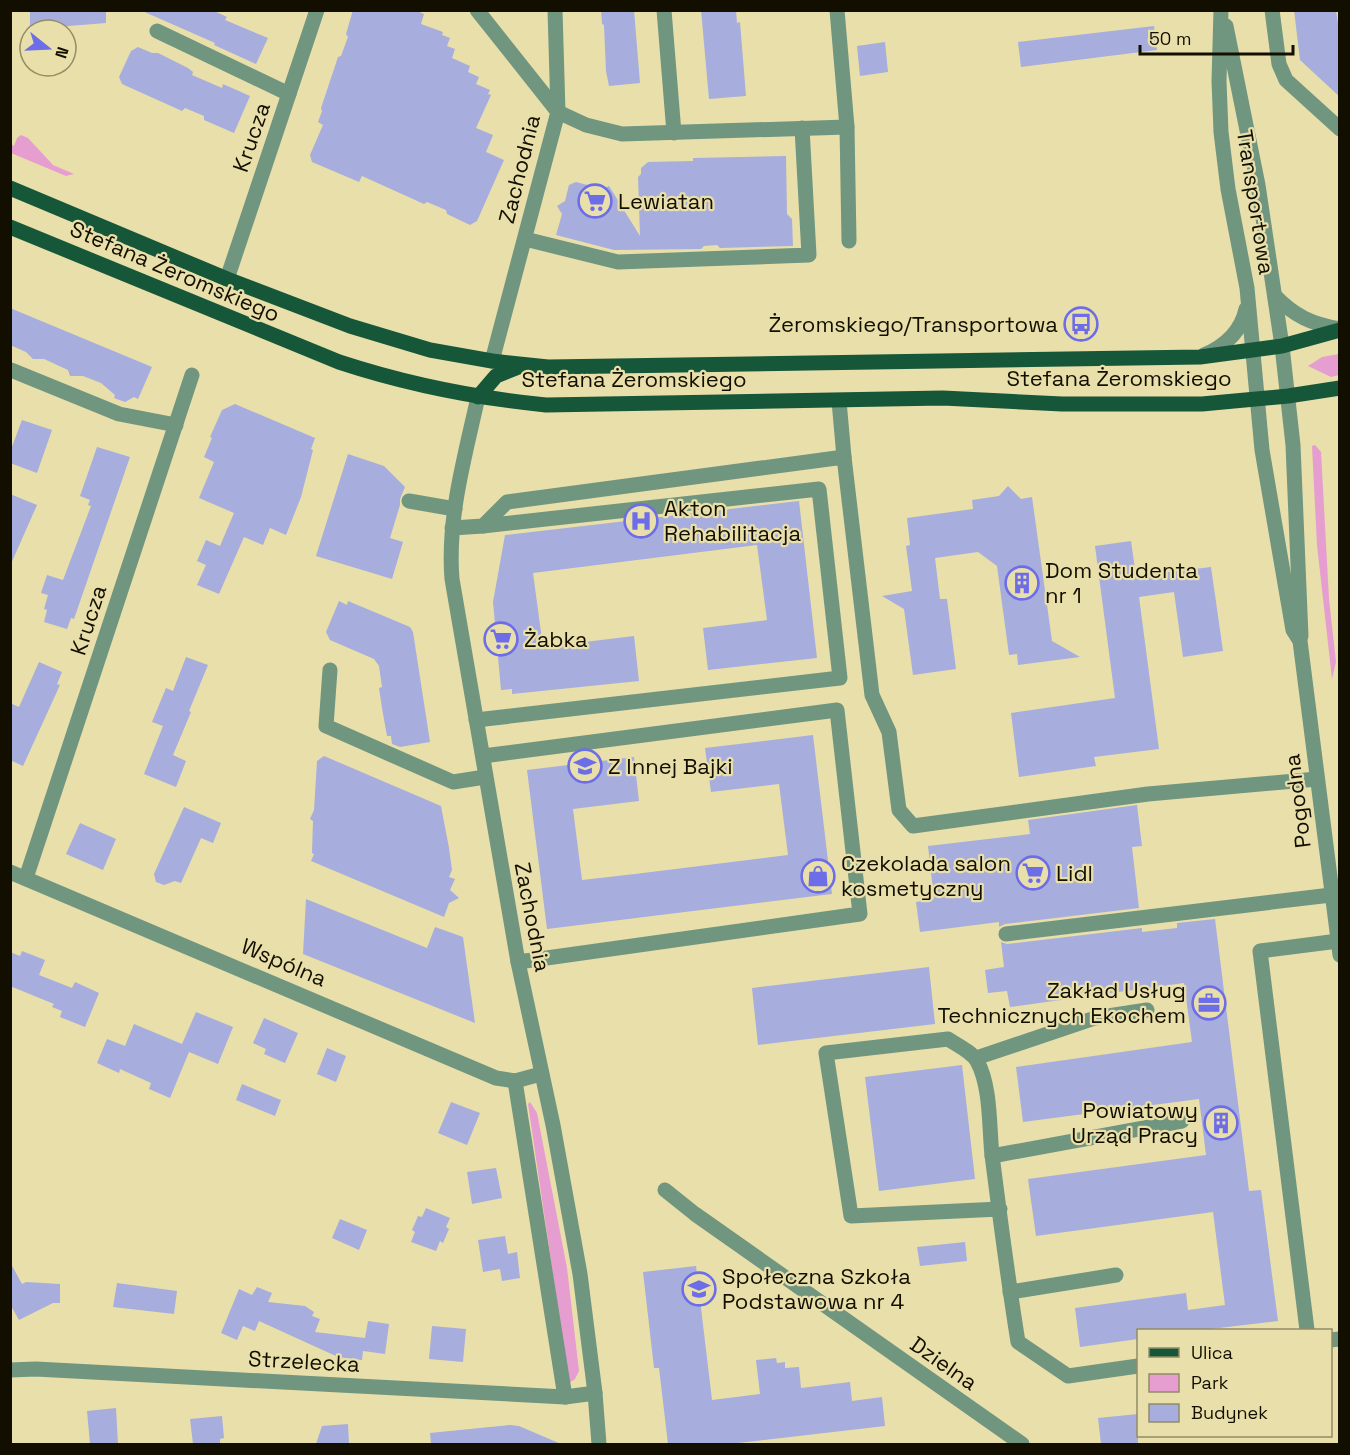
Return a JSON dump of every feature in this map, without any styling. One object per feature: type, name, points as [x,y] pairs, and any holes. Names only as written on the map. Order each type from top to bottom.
[{"type":"main road","name":"Stefana Żeromskiego","points":[[10,188],[227,279],[350,326],[430,350],[523,365],[548,367],[1200,357],[1282,346],[1340,330]]},
{"type":"main road","name":"Stefana Żeromskiego","points":[[10,227],[339,362],[379,375],[478,397],[546,405],[943,398],[1062,404],[1202,404],[1288,396],[1340,388]]},
{"type":"main road","points":[[478,397],[496,376],[523,365]]},
{"type":"street","name":"Krucza","points":[[227,279],[317,10]]},
{"type":"street","name":"Zachodnia","points":[[477,10],[558,112],[492,361]]},
{"type":"street","points":[[555,10],[558,112],[586,125],[622,134],[847,127]]},
{"type":"street","points":[[664,10],[674,132]]},
{"type":"street","points":[[837,10],[847,127],[849,241]]},
{"type":"street","name":"Transportowa","points":[[1222,10],[1258,185],[1282,346]]},
{"type":"street","name":"Transportowa","points":[[1222,10],[1219,81],[1221,132],[1228,189],[1248,300],[1258,399]]},
{"type":"street","points":[[1272,10],[1279,63],[1286,80],[1340,129]]},
{"type":"street","points":[[157,31],[289,94]]},
{"type":"street","points":[[525,239],[618,262],[809,255],[802,128]]},
{"type":"street","points":[[1275,296],[1302,319],[1340,330]]},
{"type":"street","points":[[1200,357],[1219,349],[1234,336],[1244,318],[1248,300]]},
{"type":"street","name":"Pogodna","points":[[1282,346],[1293,445],[1302,621],[1299,641]]},
{"type":"street","points":[[11,370],[119,414],[176,425]]},
{"type":"street","name":"Krucza","points":[[26,878],[192,375]]},
{"type":"street","name":"Zachodnia","points":[[478,397],[452,528],[450,552],[452,579],[518,962],[553,1125],[580,1274],[595,1393],[598,1444]]},
{"type":"street","name":"Pogodna","points":[[1258,399],[1262,450],[1293,630],[1299,641],[1317,779],[1334,877],[1331,895],[1337,915],[1339,948]]},
{"type":"street","points":[[839,401],[872,696],[889,732],[899,810],[913,826],[1158,793],[1317,779]]},
{"type":"street","points":[[483,526],[507,502],[844,457]]},
{"type":"street","points":[[452,528],[819,489],[840,678],[476,720]]},
{"type":"street","points":[[409,501],[455,509]]},
{"type":"street","points":[[330,670],[326,726],[453,782],[486,777]]},
{"type":"street","points":[[483,756],[837,710],[860,914],[518,962]]},
{"type":"street","name":"Wspólna","points":[[10,872],[496,1078],[515,1081],[541,1074]]},
{"type":"street","points":[[1006,934],[1331,895]]},
{"type":"street","points":[[1307,1329],[1260,951],[1339,948]]},
{"type":"street","points":[[976,1058],[1095,1018],[1147,1010]]},
{"type":"street","points":[[1000,1209],[851,1216],[826,1053],[948,1039],[976,1058],[984,1077],[992,1156],[1000,1209],[1010,1292],[1018,1342],[1068,1376],[1137,1366]]},
{"type":"street","points":[[515,1081],[565,1397]]},
{"type":"street","points":[[992,1156],[1182,1121]]},
{"type":"street","name":"Dzielna","points":[[665,1190],[695,1214],[1022,1444]]},
{"type":"street","points":[[1010,1292],[1116,1275]]},
{"type":"street","name":"Strzelecka","points":[[10,1370],[36,1369],[565,1397],[595,1393]]},
{"type":"green space","points":[[21,135],[28,138],[53,165],[74,174],[66,176],[11,153],[11,144],[14,146]]},
{"type":"green space","points":[[1339,354],[1339,375],[1331,377],[1308,366],[1322,357]]},
{"type":"green space","points":[[1315,445],[1321,452],[1329,599],[1336,662],[1332,679],[1317,545],[1312,446]]},
{"type":"green space","points":[[530,1102],[537,1113],[567,1268],[579,1371],[575,1379],[569,1383],[528,1104]]},
{"type":"building","points":[[30,10],[106,10],[106,23],[78,25],[78,18],[30,18]]},
{"type":"building","points":[[140,10],[212,10],[227,17],[225,20],[268,38],[256,64]]},
{"type":"building","points":[[353,10],[415,10],[424,14],[421,24],[443,32],[442,35],[450,38],[447,46],[455,49],[452,58],[470,66],[468,72],[479,77],[476,84],[490,90],[488,94],[491,95],[476,128],[493,135],[486,152],[504,160],[477,221],[470,225],[447,214],[446,210],[427,202],[424,204],[362,176],[359,182],[312,162],[310,155],[323,125],[318,122],[321,108],[338,57],[341,56],[348,37],[346,34]]},
{"type":"building","points":[[601,10],[634,10],[640,83],[609,86]]},
{"type":"building","points":[[701,10],[736,10],[737,23],[740,22],[746,96],[709,99]]},
{"type":"building","points":[[1294,10],[1336,10],[1340,37],[1340,97],[1300,60]]},
{"type":"building","points":[[1154,26],[1157,50],[1021,67],[1018,42]]},
{"type":"building","points":[[885,42],[888,72],[860,76],[857,46]]},
{"type":"building","points":[[138,47],[158,53],[188,68],[193,72],[192,75],[222,88],[223,84],[250,96],[234,133],[204,120],[204,116],[185,108],[182,111],[122,84],[119,77],[131,51]]},
{"type":"building","points":[[786,156],[787,214],[792,219],[793,246],[720,248],[717,245],[704,246],[701,249],[614,250],[556,235],[562,214],[557,206],[565,201],[569,185],[576,182],[603,189],[609,186],[640,236],[638,177],[641,174],[641,168],[648,162],[693,161],[693,158]]},
{"type":"building","points":[[10,308],[152,367],[138,399],[134,397],[125,402],[114,398],[115,395],[101,383],[83,376],[70,376],[68,370],[44,359],[33,359],[26,352],[10,345]]},
{"type":"building","points":[[235,404],[315,438],[301,497],[286,535],[270,528],[263,545],[244,537],[219,594],[197,585],[206,565],[197,561],[206,540],[220,546],[234,513],[199,498],[214,462],[204,457],[212,438],[210,437],[222,410]]},
{"type":"building","points":[[22,420],[52,430],[37,473],[10,463],[10,452]]},
{"type":"building","points":[[97,447],[130,457],[74,619],[71,618],[67,629],[44,622],[47,610],[44,609],[48,595],[41,593],[47,575],[63,580],[91,506],[88,505],[90,500],[80,496]]},
{"type":"building","points":[[348,454],[384,466],[405,487],[390,538],[403,542],[392,579],[316,556]]},
{"type":"building","name":"Dom Studenta nr 1","points":[[1008,486],[1021,499],[1032,497],[1052,641],[1080,657],[1018,665],[1017,654],[1009,655],[997,566],[978,552],[935,558],[940,599],[947,599],[956,669],[913,675],[904,609],[882,596],[912,591],[906,546],[910,545],[907,518],[973,509],[972,500],[999,496]]},
{"type":"building","points":[[10,494],[37,505],[10,566]]},
{"type":"building","points":[[799,501],[817,658],[708,670],[703,628],[767,620],[757,545],[533,573],[543,647],[634,636],[639,681],[512,694],[512,689],[501,690],[493,602],[505,535]]},
{"type":"building","points":[[1131,541],[1136,576],[1211,567],[1223,651],[1183,657],[1174,592],[1139,597],[1159,749],[1094,757],[1096,766],[1019,777],[1011,713],[1115,698],[1095,546]]},
{"type":"building","points":[[339,601],[347,605],[348,601],[410,627],[413,632],[430,742],[400,747],[392,744],[391,736],[387,736],[382,708],[379,666],[374,659],[330,640],[326,632]]},
{"type":"building","points":[[186,657],[208,665],[173,755],[186,761],[176,787],[144,774],[163,726],[152,722],[166,688],[173,691]]},
{"type":"building","points":[[39,662],[62,672],[57,684],[60,685],[23,766],[10,760],[10,703],[19,707]]},
{"type":"building","points":[[813,735],[832,894],[547,929],[527,770],[634,757],[639,801],[573,809],[582,880],[635,874],[788,855],[779,784],[711,792],[705,748]]},
{"type":"building","points":[[324,756],[441,806],[452,870],[449,877],[455,879],[450,890],[459,898],[449,903],[444,917],[311,861],[314,854],[312,853],[313,821],[310,819],[314,810],[317,761]]},
{"type":"building","name":"Lidl","points":[[1137,805],[1142,846],[1132,847],[1139,908],[1005,924],[999,927],[999,922],[920,932],[916,902],[934,899],[928,846],[1030,834],[1028,820]]},
{"type":"building","points":[[184,807],[221,823],[213,843],[201,838],[181,883],[175,881],[164,885],[156,882],[154,874]]},
{"type":"building","points":[[80,823],[116,839],[103,870],[66,854]]},
{"type":"building","points":[[306,899],[427,948],[435,927],[463,937],[475,1023],[303,954]]},
{"type":"building","points":[[1215,919],[1249,1191],[1261,1190],[1278,1321],[1210,1329],[1137,1329],[1137,1339],[1080,1347],[1075,1308],[1186,1293],[1188,1310],[1225,1305],[1213,1212],[1036,1236],[1028,1179],[1206,1155],[1199,1099],[1023,1122],[1016,1067],[1192,1042],[1184,983],[1010,1007],[1007,991],[988,993],[985,970],[1004,967],[1001,942],[1007,944],[1142,928],[1142,932],[1177,928],[1177,923]]},
{"type":"building","points":[[22,951],[45,960],[39,975],[72,988],[75,982],[99,993],[85,1027],[60,1017],[62,1011],[52,1007],[54,1004],[10,986],[10,952],[20,956]]},
{"type":"building","points":[[929,967],[935,1024],[758,1045],[752,988]]},
{"type":"building","points":[[196,1012],[233,1027],[218,1064],[189,1052],[170,1098],[149,1089],[151,1083],[120,1069],[119,1073],[97,1063],[107,1039],[125,1046],[134,1024],[182,1044]]},
{"type":"building","points":[[264,1018],[298,1033],[285,1063],[264,1054],[266,1049],[253,1043]]},
{"type":"building","points":[[327,1048],[346,1056],[336,1082],[317,1074]]},
{"type":"building","points":[[962,1065],[975,1179],[879,1191],[865,1077]]},
{"type":"building","points":[[242,1084],[281,1100],[275,1116],[236,1100]]},
{"type":"building","points":[[451,1102],[480,1113],[467,1145],[438,1133]]},
{"type":"building","points":[[496,1168],[502,1198],[472,1204],[467,1172]]},
{"type":"building","points":[[426,1208],[450,1218],[446,1227],[449,1229],[443,1243],[440,1241],[436,1251],[411,1242],[415,1232],[412,1230],[418,1216],[422,1217]]},
{"type":"building","points":[[340,1219],[367,1230],[359,1250],[332,1238]]},
{"type":"building","points":[[505,1236],[508,1254],[517,1252],[520,1278],[502,1281],[500,1269],[483,1272],[478,1240]]},
{"type":"building","points":[[965,1242],[967,1261],[920,1266],[917,1247]]},
{"type":"building","points":[[10,1262],[22,1284],[26,1282],[60,1284],[60,1303],[53,1303],[19,1320],[10,1304]]},
{"type":"building","points":[[696,1266],[712,1400],[760,1394],[756,1360],[776,1358],[777,1363],[785,1362],[785,1368],[799,1367],[801,1388],[850,1382],[852,1401],[882,1397],[885,1426],[729,1444],[668,1444],[659,1368],[654,1368],[643,1272]]},
{"type":"building","points":[[117,1283],[177,1291],[174,1314],[113,1307]]},
{"type":"building","points":[[257,1287],[272,1293],[268,1302],[305,1306],[314,1312],[312,1316],[320,1319],[315,1332],[365,1338],[368,1321],[389,1324],[385,1354],[363,1351],[362,1360],[338,1357],[259,1321],[255,1331],[243,1326],[237,1340],[221,1333],[239,1289],[252,1295]]},
{"type":"building","points":[[432,1326],[466,1329],[463,1362],[429,1359]]},
{"type":"building","points":[[116,1408],[118,1444],[90,1444],[87,1411]]},
{"type":"building","points":[[1137,1414],[1138,1444],[1101,1444],[1098,1418]]},
{"type":"building","points":[[222,1416],[224,1438],[220,1439],[220,1444],[193,1444],[190,1419]]},
{"type":"building","points":[[348,1424],[349,1444],[316,1444],[322,1426]]},
{"type":"building","points":[[519,1426],[561,1444],[431,1444],[430,1433]]},
{"type":"place","name":"Lewiatan","points":[[595,201]]},
{"type":"place","name":"Żeromskiego/Transportowa","points":[[1081,324]]},
{"type":"place","name":"Akton Rehabilitacja","points":[[641,521]]},
{"type":"place","name":"Dom Studenta nr 1","points":[[1022,583]]},
{"type":"place","name":"Żabka","points":[[501,639]]},
{"type":"place","name":"Z Innej Bajki","points":[[585,766]]},
{"type":"place","name":"Lidl","points":[[1033,873]]},
{"type":"place","name":"Czekolada salon kosmetyczny","points":[[818,876]]},
{"type":"place","name":"Zakład Usług Technicznych Ekochem","points":[[1209,1003]]},
{"type":"place","name":"Powiatowy Urząd Pracy","points":[[1221,1123]]},
{"type":"place","name":"Społeczna Szkoła Podstawowa nr 4","points":[[699,1289]]}]
